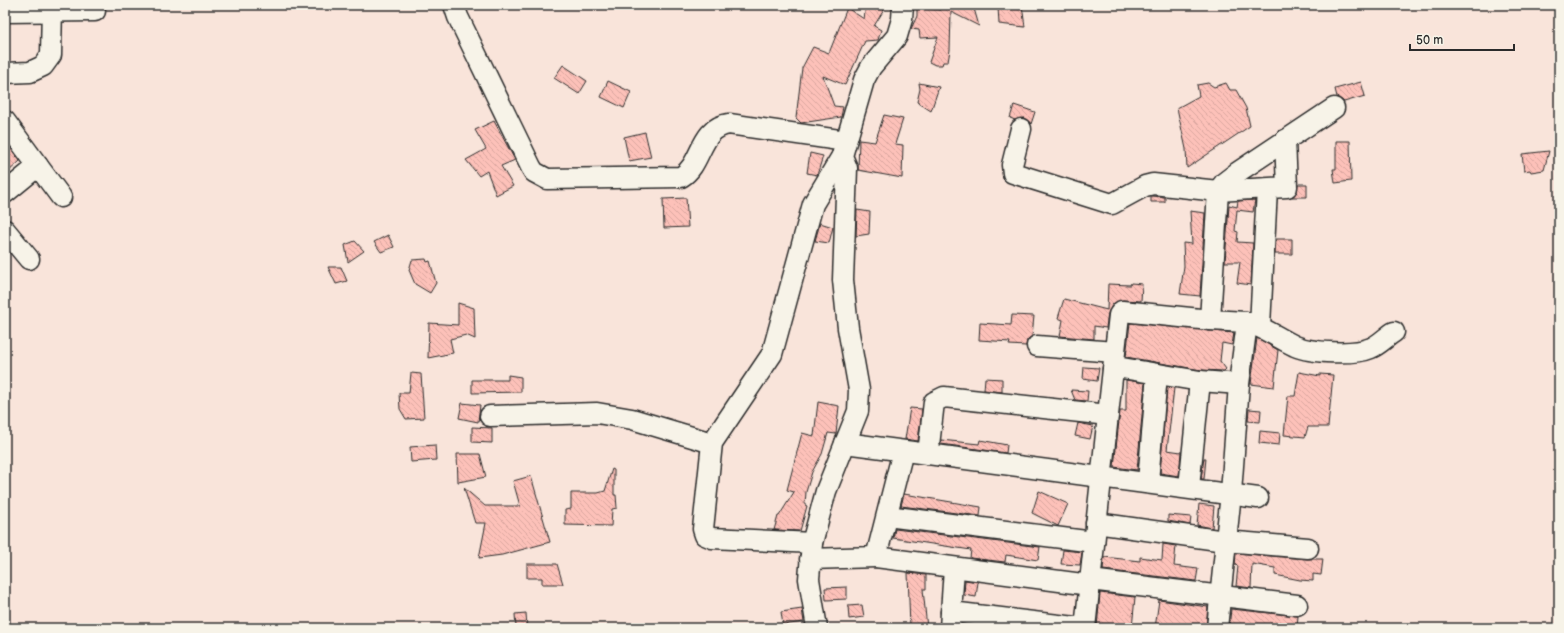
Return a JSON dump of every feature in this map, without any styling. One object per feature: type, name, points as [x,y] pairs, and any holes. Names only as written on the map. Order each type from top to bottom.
[{"type":"street","points":[[454,5],[458,17],[531,167],[540,176],[547,179],[681,177],[688,171],[712,131],[721,125],[728,124],[844,148]]},
{"type":"street","points":[[903,5],[902,19],[897,36],[871,67],[864,80],[844,148],[813,204],[772,354],[712,442],[703,529],[705,535],[712,538],[811,551],[876,557],[954,568],[1297,605]]},
{"type":"street","points":[[5,12],[52,8],[95,11]]},
{"type":"street","points":[[5,73],[30,72],[43,66],[51,55],[52,8]]},
{"type":"street","points":[[1210,320],[1218,192],[1225,182],[1334,108]]},
{"type":"street","points":[[5,121],[61,196]]},
{"type":"street","points":[[1021,129],[1012,165],[1012,170],[1017,175],[1112,204],[1145,186],[1153,184],[1218,192],[1287,187],[1285,140]]},
{"type":"street","points":[[817,628],[809,579],[811,551],[826,491],[858,411],[859,390],[848,328],[843,280],[847,168],[844,148]]},
{"type":"street","points":[[5,193],[38,166]]},
{"type":"street","points":[[1253,324],[1267,189]]},
{"type":"street","points":[[5,230],[29,259]]},
{"type":"street","points":[[954,568],[950,620],[1084,628],[1119,315],[1122,310],[1253,324],[1294,345],[1315,352],[1355,351],[1371,348],[1394,332]]},
{"type":"street","points":[[1216,628],[1231,493],[1239,384],[1247,326],[1253,324]]},
{"type":"street","points":[[1037,346],[1114,360]]},
{"type":"street","points":[[1114,360],[1116,367],[1200,382],[1239,384]]},
{"type":"street","points":[[1148,482],[1157,374]]},
{"type":"street","points":[[1189,487],[1200,382]]},
{"type":"street","points":[[928,454],[934,402],[944,397],[1108,415]]},
{"type":"street","points":[[490,416],[597,413],[632,420],[712,442]]},
{"type":"street","points":[[845,443],[1189,487],[1258,498]]},
{"type":"street","points":[[876,557],[903,451]]},
{"type":"street","points":[[887,516],[1308,548]]},
{"type":"building","points":[[866,5],[887,5],[874,26],[881,30],[878,40],[865,41],[845,85],[823,76],[834,106],[843,107],[841,117],[801,123],[796,118],[802,68],[813,47],[829,53],[847,8],[864,19]]},
{"type":"building","points":[[939,5],[973,5],[979,26],[951,12],[950,50],[948,62],[943,62],[942,65],[935,65],[929,62],[938,37],[920,38],[919,30],[911,29],[917,16],[917,7],[940,10]]},
{"type":"building","points":[[1022,5],[1025,27],[999,24],[998,7]]},
{"type":"building","points":[[563,65],[587,81],[579,94],[554,78]]},
{"type":"building","points":[[608,81],[631,92],[624,108],[601,97]]},
{"type":"building","points":[[1361,82],[1365,96],[1344,102],[1337,97],[1335,89]]},
{"type":"building","points":[[919,83],[939,87],[931,111],[917,102],[920,89]]},
{"type":"building","points":[[1208,83],[1214,87],[1226,83],[1230,90],[1236,90],[1246,108],[1250,126],[1187,168],[1186,149],[1177,108],[1199,96],[1197,85]]},
{"type":"building","points":[[1014,105],[1035,112],[1031,124],[1024,118],[1015,120],[1010,118]]},
{"type":"building","points":[[884,115],[903,119],[895,144],[903,145],[902,178],[858,170],[859,140],[875,142]]},
{"type":"building","points":[[494,121],[515,160],[501,166],[513,186],[496,195],[487,171],[479,176],[466,160],[486,149],[475,130]]},
{"type":"building","points":[[645,132],[651,157],[629,161],[624,137]]},
{"type":"building","points":[[1336,141],[1350,141],[1351,181],[1335,183],[1333,169],[1336,169]]},
{"type":"building","points":[[7,144],[20,161],[7,173]]},
{"type":"building","points":[[1549,151],[1544,170],[1531,172],[1530,170],[1524,171],[1522,154]]},
{"type":"building","points":[[810,153],[823,156],[817,175],[807,173]]},
{"type":"building","points":[[1298,184],[1307,184],[1307,197],[1292,197],[1297,192]]},
{"type":"building","points":[[1151,196],[1165,197],[1165,202],[1151,202]]},
{"type":"building","points":[[686,198],[688,227],[664,228],[663,199]]},
{"type":"building","points":[[1255,200],[1253,212],[1237,210],[1235,231],[1238,232],[1237,242],[1253,243],[1251,285],[1237,283],[1240,262],[1225,262],[1229,205],[1237,207],[1238,201]]},
{"type":"building","points":[[857,210],[870,212],[869,234],[856,236]]},
{"type":"building","points":[[1190,211],[1205,213],[1200,296],[1180,294],[1184,266],[1183,243],[1192,244]]},
{"type":"building","points":[[820,223],[833,227],[829,243],[815,241]]},
{"type":"building","points":[[388,235],[394,247],[381,252],[374,242]]},
{"type":"building","points":[[1276,239],[1292,239],[1292,254],[1275,254]]},
{"type":"building","points":[[355,241],[364,251],[348,262],[345,245]]},
{"type":"building","points":[[426,259],[427,262],[430,261],[436,283],[430,293],[415,284],[409,270],[412,260]]},
{"type":"building","points":[[328,267],[341,267],[347,281],[336,284]]},
{"type":"building","points":[[1131,283],[1142,284],[1141,301],[1123,300],[1113,304],[1108,313],[1106,328],[1094,326],[1094,339],[1060,336],[1063,320],[1058,318],[1064,299],[1107,310],[1108,284],[1130,285]]},
{"type":"building","points":[[458,303],[474,308],[475,339],[466,335],[450,339],[453,353],[428,358],[429,323],[458,325]]},
{"type":"building","points":[[1012,315],[1034,316],[1032,336],[1027,340],[1026,346],[1009,345],[1010,342],[979,340],[980,323],[1011,325]]},
{"type":"building","points":[[1130,323],[1234,333],[1232,345],[1222,343],[1220,361],[1226,369],[1224,371],[1201,370],[1126,357]]},
{"type":"building","points":[[1257,338],[1278,350],[1274,387],[1251,384]]},
{"type":"building","points":[[1084,367],[1099,368],[1097,381],[1083,379]]},
{"type":"building","points":[[1299,372],[1320,376],[1320,374],[1333,375],[1328,427],[1308,427],[1305,437],[1284,435],[1288,396],[1295,396]]},
{"type":"building","points":[[411,373],[421,374],[424,418],[406,419],[400,409],[399,393],[409,393]]},
{"type":"building","points":[[508,375],[521,377],[521,392],[472,393],[472,380],[508,380]]},
{"type":"building","points":[[985,378],[1002,379],[1002,392],[984,390]]},
{"type":"building","points":[[1126,380],[1145,383],[1137,470],[1114,467],[1120,411],[1126,411]]},
{"type":"building","points":[[1167,387],[1174,388],[1167,450],[1181,452],[1179,476],[1160,473]]},
{"type":"building","points":[[1071,390],[1088,391],[1087,401],[1075,400]]},
{"type":"building","points":[[818,402],[839,406],[836,434],[828,433],[822,454],[812,472],[806,492],[805,505],[807,506],[800,531],[774,530],[778,516],[794,492],[787,490],[802,433],[814,436]]},
{"type":"building","points":[[462,403],[480,405],[478,422],[459,418]]},
{"type":"building","points":[[910,408],[922,409],[918,441],[905,439]]},
{"type":"building","points":[[1249,409],[1261,410],[1260,422],[1248,421]]},
{"type":"building","points":[[1078,423],[1093,426],[1090,439],[1075,436]]},
{"type":"building","points":[[472,427],[492,428],[492,443],[472,442]]},
{"type":"building","points":[[1260,431],[1280,433],[1279,445],[1259,443]]},
{"type":"building","points":[[941,440],[979,444],[980,440],[1007,445],[1006,453],[941,444]]},
{"type":"building","points":[[435,445],[436,460],[411,462],[410,447]]},
{"type":"building","points":[[457,454],[480,454],[486,477],[458,482]]},
{"type":"building","points":[[1204,458],[1206,458],[1204,479],[1201,479]]},
{"type":"building","points":[[612,469],[614,470],[614,495],[616,495],[617,508],[612,509],[611,526],[565,525],[565,510],[571,509],[571,493],[598,493],[605,491]]},
{"type":"building","points":[[531,476],[550,542],[502,555],[479,558],[486,523],[475,523],[464,488],[485,506],[520,506],[513,481]]},
{"type":"building","points":[[1039,491],[1068,504],[1058,526],[1032,513]]},
{"type":"building","points":[[904,494],[981,507],[980,516],[901,506]]},
{"type":"building","points":[[1199,504],[1214,506],[1212,528],[1197,525]]},
{"type":"building","points":[[1168,515],[1191,517],[1190,525],[1168,521]]},
{"type":"building","points":[[895,529],[1040,547],[1038,560],[1006,555],[1005,562],[970,558],[971,550],[893,538]]},
{"type":"building","points":[[1163,544],[1176,546],[1174,566],[1198,569],[1196,581],[1103,570],[1104,557],[1140,561],[1140,557],[1162,560]]},
{"type":"building","points":[[1063,550],[1082,552],[1080,565],[1061,564]]},
{"type":"building","points":[[1236,553],[1323,559],[1321,575],[1313,574],[1313,581],[1300,580],[1275,575],[1275,568],[1252,564],[1251,588],[1236,586],[1238,566],[1235,565]]},
{"type":"building","points":[[527,564],[557,564],[563,584],[542,584],[542,578],[527,578]]},
{"type":"building","points":[[908,573],[926,575],[926,589],[923,589],[927,628],[910,628]]},
{"type":"building","points":[[965,580],[978,582],[976,597],[964,595]]},
{"type":"building","points":[[847,587],[847,599],[826,600],[825,588]]},
{"type":"building","points":[[1100,593],[1135,597],[1132,628],[1097,628]]},
{"type":"building","points":[[1159,600],[1208,607],[1206,627],[1155,628]]},
{"type":"building","points":[[862,605],[864,617],[849,619],[848,606]]},
{"type":"building","points":[[802,609],[804,622],[783,625],[781,612]]},
{"type":"building","points":[[1231,609],[1298,616],[1297,628],[1229,628]]},
{"type":"building","points":[[526,613],[527,628],[516,628],[515,614]]}]
